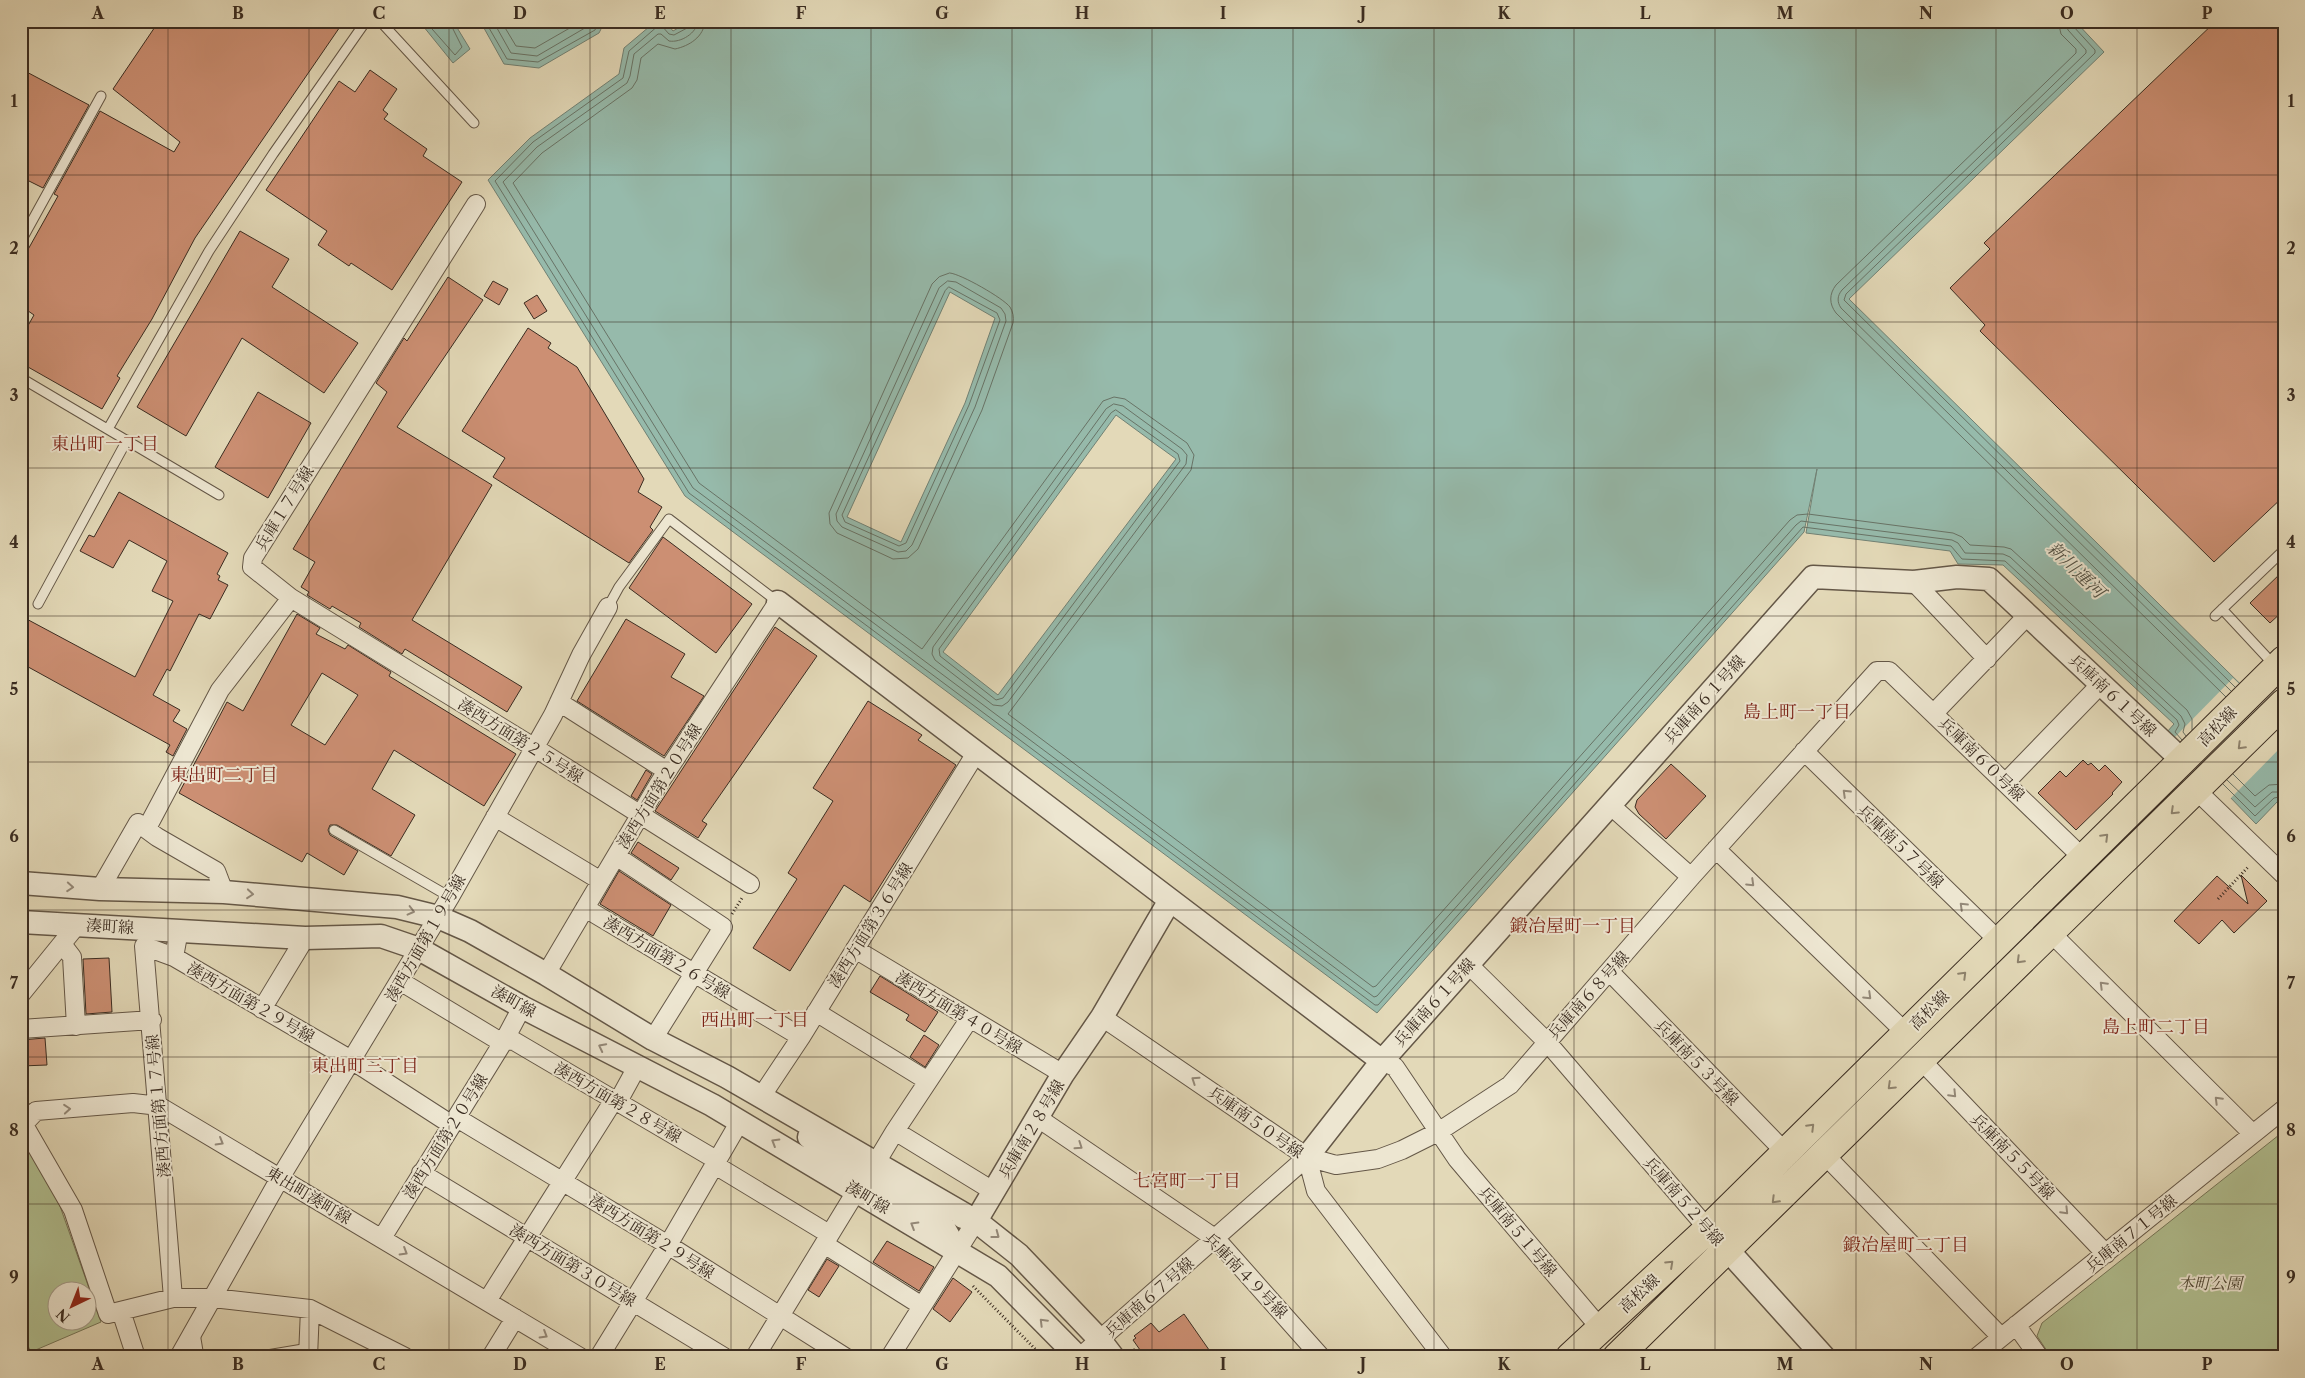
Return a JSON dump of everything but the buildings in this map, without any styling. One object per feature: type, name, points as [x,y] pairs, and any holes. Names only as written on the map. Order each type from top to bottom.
[{"type":"main road","name":"高松線","points":[[1570,1357],[1708,1229],[2280,663]]},
{"type":"main road","name":"高松線","points":[[1622,1355],[1726,1249],[2049,931],[2279,711]]},
{"type":"street","name":"兵庫１７号線","points":[[290,598],[252,567],[253,558],[476,204]]},
{"type":"street","name":"兵庫南６１号線","points":[[1307,1157],[1382,1061],[1812,577],[1914,582],[1956,577],[1989,579],[2101,684],[2186,758]]},
{"type":"street","points":[[1914,582],[1987,659]]},
{"type":"street","name":"湊西方面第２５号線","points":[[290,598],[535,748],[750,884]]},
{"type":"street","points":[[148,828],[220,690],[290,598]]},
{"type":"street","points":[[778,602],[1382,1061]]},
{"type":"street","name":"湊西方面第２０号線","points":[[546,974],[667,771],[778,602]]},
{"type":"street","name":"湊西方面第１９号線","points":[[179,1357],[280,1178],[353,1061],[450,897],[535,748],[581,655],[608,607]]},
{"type":"street","points":[[1934,713],[2028,615]]},
{"type":"street","name":"兵庫南６０号線","points":[[1877,671],[1889,670],[2083,858]]},
{"type":"street","name":"兵庫南６８号線","points":[[1307,1157],[1336,1165],[1378,1159],[1402,1150],[1438,1132],[1510,1085],[1691,877],[1877,671]]},
{"type":"street","points":[[2006,782],[2101,684]]},
{"type":"street","points":[[559,702],[667,771]]},
{"type":"street","name":"兵庫南５７号線","points":[[1804,751],[1998,940]]},
{"type":"street","name":"湊西方面第３６号線","points":[[761,1097],[801,1037],[976,752]]},
{"type":"street","points":[[2203,784],[2262,853],[2284,875]]},
{"type":"street","points":[[1610,805],[1691,877]]},
{"type":"street","points":[[495,817],[601,881]]},
{"type":"street","points":[[100,889],[138,823],[148,828],[157,837],[216,871],[224,892]]},
{"type":"street","points":[[1716,849],[1906,1033]]},
{"type":"street","points":[[616,856],[723,927],[654,1039]]},
{"type":"street","name":"湊町線","points":[[21,884],[100,889],[224,892],[397,907],[438,917],[470,931],[654,1039],[877,1161],[976,1221],[1019,1255],[1116,1349]]},
{"type":"street","name":"兵庫南２８号線","points":[[890,1357],[976,1221],[1063,1074],[1102,1017],[1170,900]]},
{"type":"street","name":"湊西方面第２６号線","points":[[585,908],[801,1037]]},
{"type":"street","name":"湊町線","points":[[438,917],[465,940],[649,1048],[944,1211],[976,1221]]},
{"type":"street","name":"湊町線","points":[[21,922],[306,938],[380,936],[418,949],[522,1007],[740,1121],[998,1276],[1079,1357]]},
{"type":"street","points":[[21,994],[77,924]]},
{"type":"street","name":"湊西方面第２９号線","points":[[179,930],[174,957],[455,1121],[562,1180],[845,1357]]},
{"type":"street","points":[[2049,931],[2253,1134]]},
{"type":"street","points":[[262,1008],[306,938]]},
{"type":"street","points":[[62,944],[72,957],[76,1026]]},
{"type":"street","name":"湊西方面第１７号線","points":[[173,1298],[152,1020],[144,946],[174,957]]},
{"type":"street","name":"湊西方面第４０号線","points":[[855,949],[1063,1074]]},
{"type":"street","name":"兵庫南５２号線","points":[[1468,964],[1547,1042],[1708,1229],[1824,1357]]},
{"type":"street","name":"兵庫南５３号線","points":[[1610,972],[1785,1152]]},
{"type":"street","name":"湊西方面第２８号線","points":[[400,981],[496,1039],[514,1041],[713,1158],[716,1164],[922,1306]]},
{"type":"street","name":"湊西方面第２０号線","points":[[382,1238],[505,1039],[522,1007]]},
{"type":"street","points":[[816,1012],[928,1081]]},
{"type":"street","name":"兵庫南５０号線","points":[[1102,1017],[1307,1157],[1316,1191],[1443,1357]]},
{"type":"street","points":[[877,1161],[895,1130],[970,1018]]},
{"type":"street","points":[[21,1030],[152,1020]]},
{"type":"street","name":"兵庫南５５号線","points":[[1920,1059],[2106,1254]]},
{"type":"street","name":"兵庫南５１号線","points":[[1382,1061],[1395,1067],[1457,1159],[1601,1329]]},
{"type":"street","points":[[487,1301],[562,1180],[612,1103],[621,1096],[638,1066]]},
{"type":"street","name":"東出町湊町線","points":[[22,1120],[36,1111],[133,1104],[159,1106],[580,1357]]},
{"type":"street","name":"兵庫南７１号線","points":[[1977,1357],[2284,1109]]},
{"type":"street","name":"兵庫南４９号線","points":[[1038,1118],[1216,1238],[1321,1357]]},
{"type":"street","points":[[22,1120],[73,1210],[115,1312],[136,1357]]},
{"type":"street","points":[[599,1357],[668,1245],[740,1121]]},
{"type":"street","points":[[895,1130],[993,1191]]},
{"type":"street","name":"湊町線","points":[[802,1132],[851,1169],[939,1219],[957,1251]]},
{"type":"street","points":[[1823,1153],[2001,1337]]},
{"type":"street","name":"兵庫南６７号線","points":[[1079,1357],[1116,1349],[1216,1238],[1307,1157]]},
{"type":"street","name":"湊西方面第３０号線","points":[[421,1173],[724,1357]]},
{"type":"street","points":[[755,1357],[856,1190]]},
{"type":"street","points":[[115,1312],[173,1298],[213,1298],[310,1310],[405,1357]]},
{"type":"street","points":[[308,1352],[310,1310]]},
{"type":"street","points":[[492,1357],[515,1318]]},
{"type":"street","points":[[2016,1325],[2039,1357]]},
{"type":"lane","points":[[108,429],[209,251],[273,154],[366,21]]},
{"type":"lane","points":[[380,21],[474,123]]},
{"type":"lane","points":[[21,240],[101,96]]},
{"type":"lane","points":[[21,378],[219,495]]},
{"type":"lane","points":[[38,604],[127,440]]},
{"type":"lane","name":"湊西方面第１９号線","points":[[608,607],[619,587],[669,519],[778,602]]},
{"type":"lane","points":[[2280,663],[2218,613],[2284,550]]},
{"type":"lane","points":[[334,830],[450,897]]},
{"type":"lane","points":[[194,1330],[199,1357]]},
{"type":"lane","points":[[254,1357],[308,1352]]},
{"type":"path","points":[[2218,900],[2262,853]]},
{"type":"path","points":[[723,927],[750,884]]},
{"type":"path","points":[[971,1284],[1043,1357]]},
{"type":"path","points":[[1116,1349],[1138,1357]]},
{"type":"green space","name":"本町公園","points":[[2284,1131],[2284,1357],[2051,1357],[2037,1336],[2042,1323]]},
{"type":"green space","points":[[28,1138],[55,1192],[86,1280],[48,1280],[48,1330],[82,1330],[31,1352],[21,1332],[21,1143]]},
{"type":"water","points":[[419,21],[453,21],[470,49],[453,63]]},
{"type":"water","points":[[480,21],[605,21],[599,33],[539,68],[504,64]]},
{"type":"water","name":"新川運河","points":[[656,21],[665,21],[673,31],[690,21],[2075,21],[2104,52],[1849,299],[2284,727],[2284,807],[2278,801],[2256,824],[2167,732],[2174,724],[2003,565],[1958,564],[1950,551],[1806,533],[1817,469],[1804,532],[1377,1013],[685,496],[488,180],[530,138],[619,74],[624,48]],"holes":[[[950,292],[995,318],[965,403],[901,542],[847,517]],[[1116,415],[1176,459],[998,695],[943,652]]]},
{"type":"pier","points":[[2233,678],[2284,726],[2284,744],[2230,799],[2174,738]]},
{"type":"district","name":"東出町一丁目","points":[[105,444]]},
{"type":"district","name":"島上町一丁目","points":[[1797,712]]},
{"type":"district","name":"東出町二丁目","points":[[224,775]]},
{"type":"district","name":"鍛冶屋町一丁目","points":[[1573,926]]},
{"type":"district","name":"西出町一丁目","points":[[755,1020]]},
{"type":"district","name":"島上町二丁目","points":[[2156,1027]]},
{"type":"district","name":"東出町三丁目","points":[[365,1066]]},
{"type":"district","name":"七宮町一丁目","points":[[1187,1181]]},
{"type":"district","name":"鍛冶屋町二丁目","points":[[1906,1245]]}]
